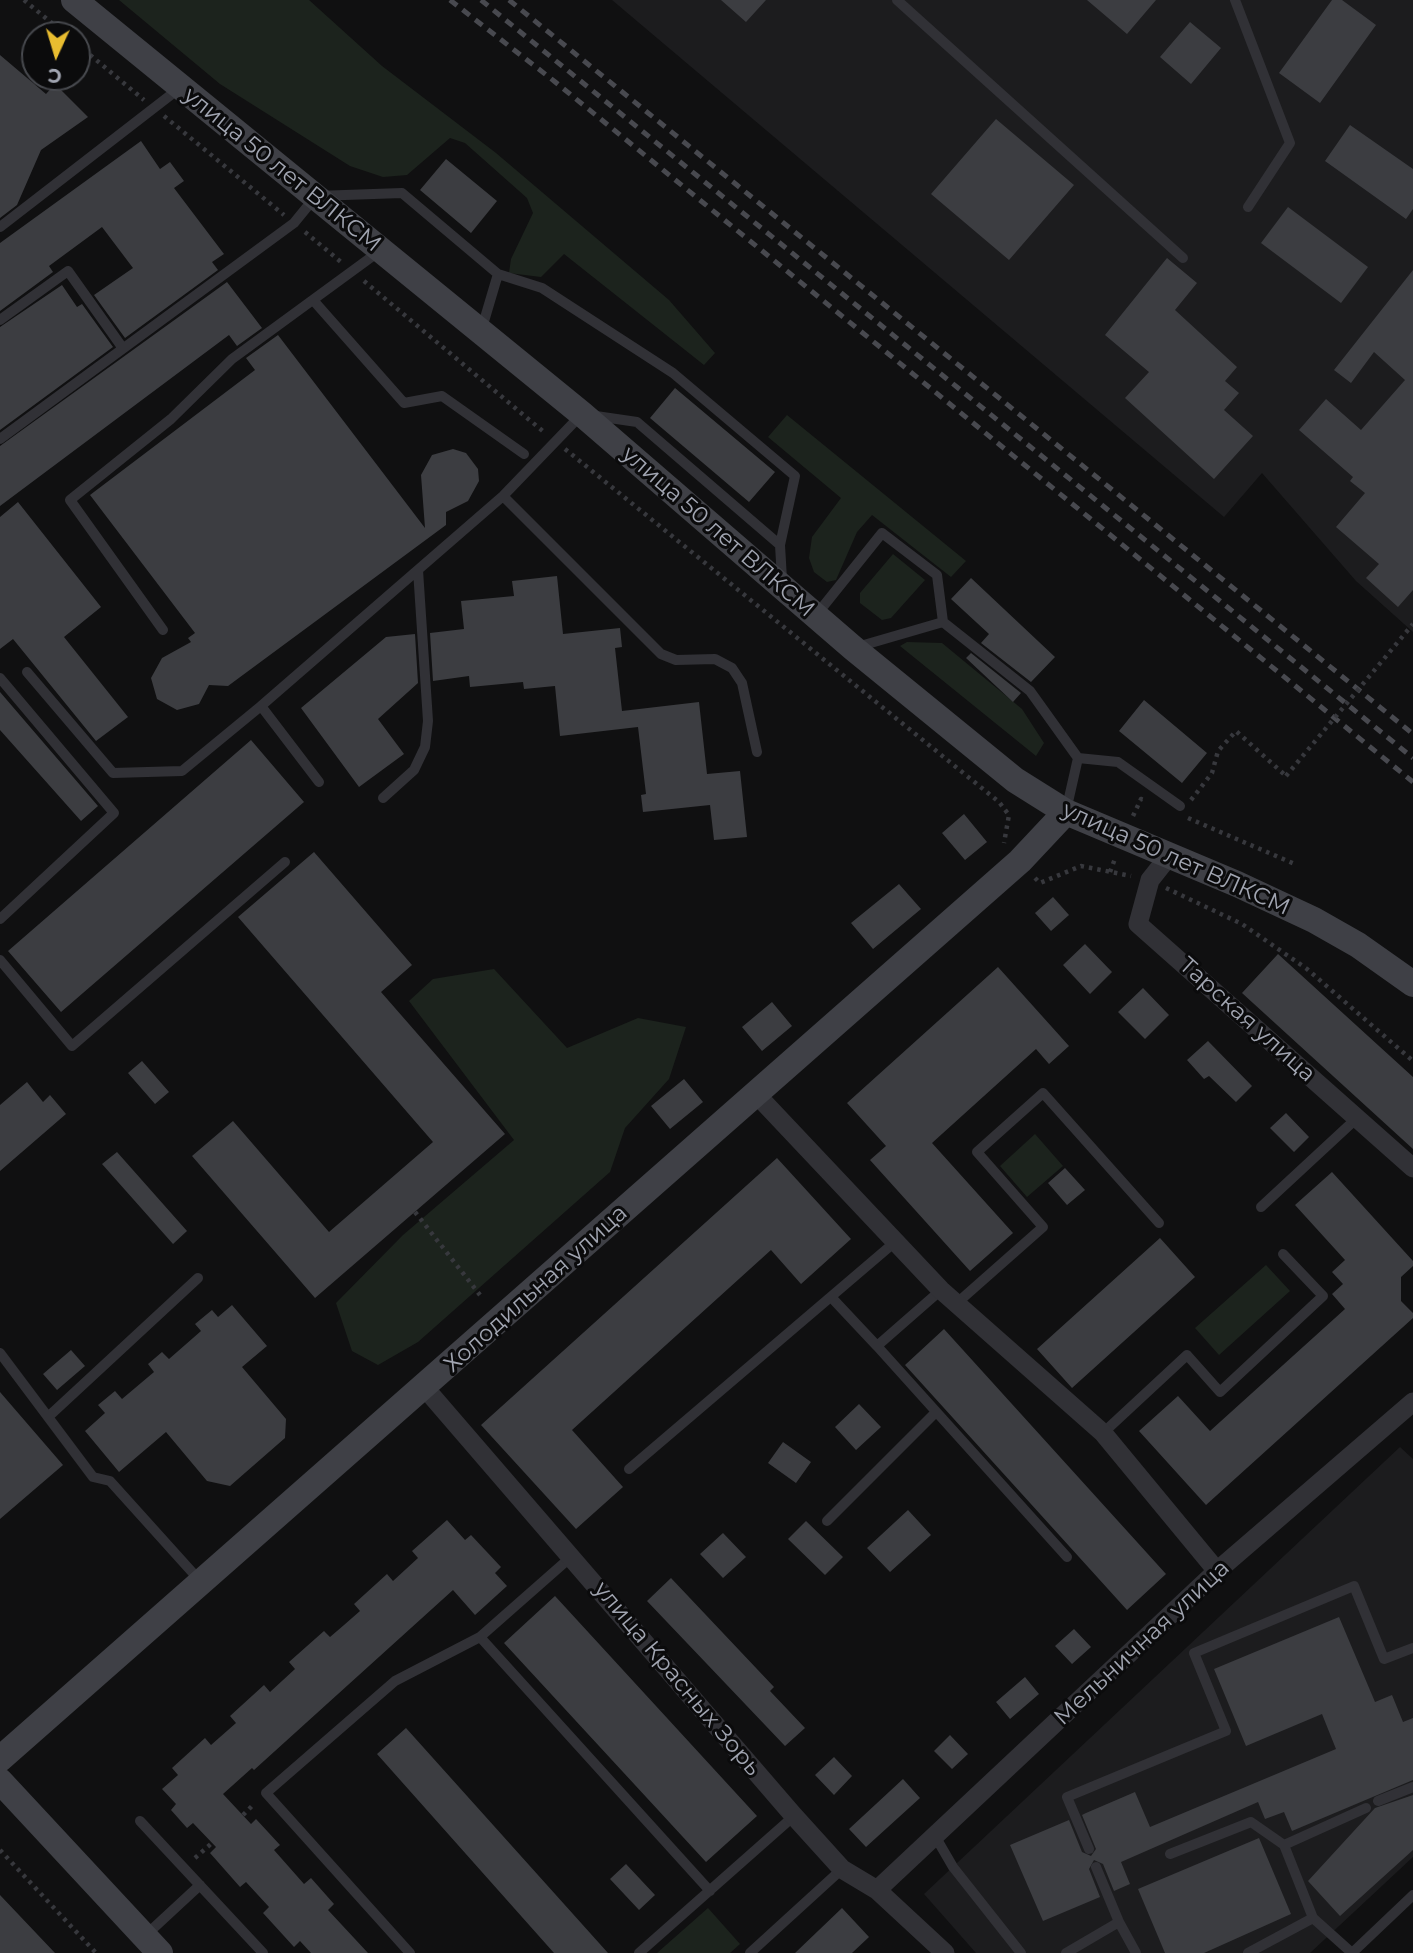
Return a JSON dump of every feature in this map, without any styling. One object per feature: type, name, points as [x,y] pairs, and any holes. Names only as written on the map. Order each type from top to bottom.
[{"type":"street","name":"улица 50 лет ВЛКСМ","points":[[74,0],[582,414],[958,737],[1015,780],[1066,813],[1314,920],[1358,944],[1413,984]]},
{"type":"street","name":"Холодильная улица","points":[[0,1759],[425,1388],[1020,861],[1066,813]]},
{"type":"street","name":"Тарская улица","points":[[1169,856],[1150,880],[1138,924],[1413,1168]]},
{"type":"street","points":[[755,1094],[941,1290],[1103,1433],[1217,1571]]},
{"type":"street","name":"улица Красных Зорь","points":[[425,1388],[842,1869],[877,1890],[945,1953]]},
{"type":"street","name":"Мельничная улица","points":[[877,1890],[1217,1571],[1413,1402]]},
{"type":"street","points":[[0,1781],[152,1945]]},
{"type":"lane","points":[[897,0],[1183,258]]},
{"type":"lane","points":[[1235,0],[1290,143],[1248,207]]},
{"type":"lane","points":[[0,227],[181,87]]},
{"type":"lane","points":[[0,439],[294,223],[316,196],[402,193],[498,274],[542,288],[673,373],[795,476],[780,545],[782,587]]},
{"type":"lane","points":[[163,630],[70,500],[171,419],[232,359],[381,250]]},
{"type":"lane","points":[[0,320],[68,271],[122,347]]},
{"type":"lane","points":[[481,332],[498,274]]},
{"type":"lane","points":[[313,300],[404,403],[442,396],[524,454]]},
{"type":"lane","points":[[27,672],[113,773],[182,771],[503,496],[582,414],[637,422],[780,545]]},
{"type":"lane","points":[[503,496],[661,654],[676,660],[715,659],[732,668],[742,683],[757,752]]},
{"type":"lane","points":[[816,616],[882,533],[937,575],[943,622],[1030,691],[1078,758],[1066,813]]},
{"type":"lane","points":[[383,798],[414,770],[425,747],[428,720],[418,570]]},
{"type":"lane","points":[[853,648],[943,622]]},
{"type":"lane","points":[[0,678],[114,813],[0,919]]},
{"type":"lane","points":[[261,706],[319,782]]},
{"type":"lane","points":[[1078,758],[1118,762],[1180,806]]},
{"type":"lane","points":[[0,960],[72,1046],[285,862]]},
{"type":"lane","points":[[957,1303],[1043,1227],[976,1152],[1043,1093],[1158,1223]]},
{"type":"lane","points":[[1261,1207],[1357,1118]]},
{"type":"lane","points":[[629,1469],[895,1242]]},
{"type":"lane","points":[[1103,1433],[1187,1355],[1220,1392],[1323,1296],[1283,1254]]},
{"type":"lane","points":[[48,1417],[198,1278]]},
{"type":"lane","points":[[877,1346],[941,1290]]},
{"type":"lane","points":[[831,1297],[1066,1557]]},
{"type":"lane","points":[[0,1353],[93,1477],[110,1481],[201,1582]]},
{"type":"lane","points":[[827,1521],[936,1412]]},
{"type":"lane","points":[[410,1953],[266,1793],[394,1681],[480,1637],[572,1556]]},
{"type":"lane","points":[[1088,1849],[1067,1797],[1226,1731],[1194,1653],[1354,1586],[1384,1659],[1413,1647]]},
{"type":"lane","points":[[480,1637],[710,1891]]},
{"type":"lane","points":[[1378,1801],[1413,1787]]},
{"type":"lane","points":[[1284,1845],[1366,1808]]},
{"type":"lane","points":[[639,1953],[794,1816]]},
{"type":"lane","points":[[140,1821],[263,1953]]},
{"type":"lane","points":[[1170,1854],[1251,1822],[1284,1845],[1313,1918],[1352,1953],[1413,1895]]},
{"type":"lane","points":[[935,1836],[953,1867],[1021,1953]]},
{"type":"lane","points":[[1096,1867],[1119,1922],[1136,1953]]},
{"type":"lane","points":[[750,1953],[842,1869]]},
{"type":"lane","points":[[152,1945],[200,1885]]},
{"type":"lane","points":[[1248,1953],[1313,1918]]},
{"type":"lane","points":[[1066,1953],[1119,1922]]},
{"type":"path","points":[[24,0],[49,21]]},
{"type":"path","points":[[1297,865],[1183,816],[1189,802],[1212,773],[1218,751],[1236,731],[1286,776],[1413,624]]},
{"type":"path","points":[[1110,872],[1141,799],[1152,803]]},
{"type":"path","points":[[415,1212],[480,1296]]},
{"type":"path","points":[[184,1868],[212,1843]]},
{"type":"path","points":[[0,1850],[96,1953]]},
{"type":"shaded area","points":[[119,0],[309,0],[382,66],[496,153],[669,300],[715,353],[704,365],[564,254],[541,277],[509,273],[511,259],[533,213],[527,198],[465,143],[450,138],[407,175],[383,177],[350,166],[220,84]]},
{"type":"shaded area","points":[[612,0],[1413,0],[1413,632],[1356,581],[1262,473],[1224,517]]},
{"type":"shaded area","points":[[787,415],[966,561],[951,577],[872,515],[857,532],[836,580],[827,582],[814,572],[809,558],[812,537],[841,498],[768,437]]},
{"type":"shaded area","points":[[893,554],[925,580],[891,618],[882,620],[860,603],[860,593]]},
{"type":"shaded area","points":[[907,642],[942,643],[1022,709],[1044,743],[1036,756],[900,646]]},
{"type":"shaded area","points":[[494,969],[567,1048],[638,1018],[686,1027],[669,1079],[625,1128],[610,1172],[418,1342],[378,1365],[352,1351],[336,1303],[403,1235],[514,1140],[409,1001],[433,979]]},
{"type":"shaded area","points":[[1035,1134],[1063,1166],[1027,1197],[1000,1166]]},
{"type":"shaded area","points":[[1266,1265],[1290,1291],[1219,1355],[1195,1328]]},
{"type":"shaded area","points":[[1400,1447],[1413,1459],[1413,1857],[1310,1953],[976,1953],[924,1894]]},
{"type":"shaded area","points":[[708,1908],[740,1944],[730,1953],[657,1953]]},
{"type":"building","points":[[721,0],[766,0],[746,22]]},
{"type":"building","points":[[1087,0],[1156,0],[1127,34]]},
{"type":"building","points":[[1332,0],[1342,0],[1376,25],[1320,103],[1279,73]]},
{"type":"building","points":[[1190,22],[1221,48],[1191,84],[1160,57]]},
{"type":"building","points":[[0,55],[21,73],[21,91],[42,91],[46,94],[49,91],[62,91],[88,117],[41,150],[17,205],[0,218]]},
{"type":"building","points":[[996,119],[1074,185],[1009,260],[931,194]]},
{"type":"building","points":[[1350,125],[1413,169],[1413,209],[1406,219],[1325,161]]},
{"type":"building","points":[[141,141],[160,169],[170,162],[184,181],[174,188],[224,254],[212,262],[218,270],[125,338],[94,295],[133,268],[102,227],[49,266],[53,272],[0,311],[0,243]]},
{"type":"building","points":[[446,159],[497,201],[471,233],[420,190]]},
{"type":"building","points":[[1288,207],[1368,267],[1341,303],[1261,243]]},
{"type":"building","points":[[1167,258],[1197,283],[1175,310],[1237,367],[1225,381],[1239,393],[1224,410],[1253,436],[1214,479],[1125,398],[1149,372],[1105,335]]},
{"type":"building","points":[[1413,270],[1413,590],[1398,607],[1366,578],[1379,564],[1336,527],[1365,493],[1350,481],[1353,477],[1299,430],[1326,399],[1361,430],[1405,380],[1374,352],[1351,383],[1334,370]]},
{"type":"building","points":[[227,282],[262,328],[237,346],[229,335],[0,506],[0,446]]},
{"type":"building","points":[[62,285],[77,307],[82,304],[113,347],[0,430],[0,327]]},
{"type":"building","points":[[278,335],[425,528],[421,475],[432,455],[453,449],[466,453],[478,469],[479,481],[468,501],[446,512],[446,525],[228,686],[209,685],[199,704],[177,710],[157,699],[151,678],[162,658],[191,642],[188,638],[195,633],[90,495],[255,370],[246,358]]},
{"type":"building","points":[[675,388],[775,472],[749,502],[650,418]]},
{"type":"building","points":[[18,502],[101,607],[64,637],[128,717],[96,741],[13,639],[0,649],[0,517]]},
{"type":"building","points":[[557,576],[563,634],[620,628],[622,647],[615,648],[622,711],[699,702],[707,774],[740,771],[747,837],[714,840],[710,805],[643,812],[641,795],[646,794],[638,727],[560,736],[555,686],[524,689],[523,682],[470,687],[469,676],[433,681],[430,633],[464,629],[461,601],[514,596],[512,581]]},
{"type":"building","points":[[971,578],[1055,657],[1031,682],[981,643],[989,634],[951,599]]},
{"type":"building","points":[[415,634],[418,683],[378,719],[404,754],[359,787],[301,708],[386,637]]},
{"type":"building","points":[[971,653],[1021,693],[1013,702],[966,658]]},
{"type":"building","points":[[0,692],[98,806],[81,821],[0,730]]},
{"type":"building","points":[[1144,700],[1207,753],[1182,783],[1119,731]]},
{"type":"building","points":[[251,740],[304,802],[61,1012],[8,951]]},
{"type":"building","points":[[964,814],[987,842],[965,860],[942,833]]},
{"type":"building","points":[[314,852],[412,965],[381,992],[505,1134],[315,1298],[192,1156],[233,1121],[329,1232],[433,1142],[238,917]]},
{"type":"building","points":[[899,884],[921,909],[873,949],[851,923]]},
{"type":"building","points":[[1053,897],[1069,915],[1051,931],[1035,913]]},
{"type":"building","points":[[1085,944],[1112,972],[1090,994],[1063,965]]},
{"type":"building","points":[[1278,954],[1413,1077],[1413,1149],[1242,993]]},
{"type":"building","points":[[998,967],[1069,1046],[1049,1064],[1036,1049],[932,1143],[1013,1233],[970,1271],[870,1160],[886,1146],[847,1103]]},
{"type":"building","points":[[1143,988],[1169,1015],[1145,1039],[1118,1012]]},
{"type":"building","points":[[772,1002],[792,1026],[762,1051],[742,1027]]},
{"type":"building","points":[[1208,1041],[1252,1086],[1236,1102],[1209,1076],[1204,1079],[1187,1060]]},
{"type":"building","points":[[142,1061],[169,1092],[155,1104],[128,1073]]},
{"type":"building","points":[[684,1079],[703,1102],[670,1129],[651,1106]]},
{"type":"building","points":[[27,1082],[43,1102],[50,1095],[66,1114],[0,1171],[0,1105]]},
{"type":"building","points":[[1286,1113],[1309,1137],[1294,1152],[1270,1128]]},
{"type":"building","points":[[117,1152],[187,1231],[173,1244],[102,1164]]},
{"type":"building","points":[[777,1158],[851,1239],[801,1284],[771,1250],[572,1430],[623,1487],[576,1529],[481,1425]]},
{"type":"building","points":[[1065,1168],[1085,1190],[1067,1205],[1048,1183]]},
{"type":"building","points":[[1332,1172],[1413,1261],[1413,1266],[1401,1277],[1401,1301],[1413,1313],[1413,1318],[1206,1505],[1139,1431],[1178,1396],[1210,1431],[1345,1309],[1332,1294],[1343,1284],[1332,1272],[1345,1260],[1295,1205]]},
{"type":"building","points":[[1160,1238],[1195,1277],[1072,1388],[1037,1349]]},
{"type":"building","points":[[232,1305],[267,1346],[242,1367],[286,1419],[285,1438],[230,1486],[207,1481],[166,1432],[119,1472],[85,1431],[105,1413],[98,1405],[115,1391],[122,1399],[154,1372],[148,1364],[162,1352],[169,1359],[201,1331],[195,1324],[212,1310],[218,1317]]},
{"type":"building","points":[[944,1329],[1166,1574],[1127,1610],[905,1365]]},
{"type":"building","points":[[71,1350],[85,1366],[57,1390],[43,1374]]},
{"type":"building","points":[[0,1392],[63,1465],[0,1519]]},
{"type":"building","points":[[859,1404],[881,1427],[856,1450],[835,1427]]},
{"type":"building","points":[[783,1442],[811,1462],[796,1483],[768,1463]]},
{"type":"building","points":[[908,1510],[931,1535],[890,1572],[867,1548]]},
{"type":"building","points":[[447,1520],[465,1540],[471,1535],[501,1567],[495,1573],[507,1586],[475,1615],[453,1590],[254,1770],[252,1768],[223,1794],[251,1824],[256,1819],[280,1845],[274,1850],[304,1884],[311,1878],[334,1904],[328,1910],[368,1953],[311,1953],[300,1941],[294,1947],[263,1913],[269,1907],[246,1882],[240,1887],[210,1853],[216,1847],[193,1823],[187,1828],[171,1810],[176,1804],[162,1789],[178,1775],[172,1768],[205,1738],[211,1745],[236,1723],[230,1716],[264,1685],[270,1692],[295,1669],[289,1662],[324,1631],[330,1637],[360,1611],[354,1604],[387,1574],[393,1581],[418,1558],[412,1551]]},
{"type":"building","points":[[806,1521],[843,1557],[825,1575],[788,1539]]},
{"type":"building","points":[[723,1533],[746,1557],[723,1578],[700,1554]]},
{"type":"building","points":[[671,1578],[774,1687],[770,1691],[805,1728],[785,1746],[647,1601]]},
{"type":"building","points":[[555,1596],[757,1816],[706,1862],[504,1643]]},
{"type":"building","points":[[1339,1617],[1375,1702],[1392,1695],[1403,1722],[1413,1718],[1413,1780],[1292,1831],[1284,1812],[1265,1819],[1258,1802],[1121,1862],[1130,1884],[1114,1891],[1103,1864],[1094,1860],[1089,1869],[1100,1897],[1043,1921],[1010,1845],[1069,1820],[1082,1852],[1091,1856],[1096,1849],[1082,1815],[1086,1813],[1135,1792],[1150,1827],[1336,1749],[1322,1714],[1246,1746],[1214,1669]]},
{"type":"building","points":[[1074,1629],[1091,1647],[1072,1664],[1055,1646]]},
{"type":"building","points":[[1025,1677],[1039,1694],[1010,1719],[996,1702]]},
{"type":"building","points":[[406,1728],[608,1953],[554,1953],[377,1754]]},
{"type":"building","points":[[950,1735],[968,1754],[952,1769],[934,1751]]},
{"type":"building","points":[[834,1757],[852,1776],[834,1795],[815,1775]]},
{"type":"building","points":[[903,1779],[920,1798],[866,1847],[849,1829]]},
{"type":"building","points":[[1413,1795],[1413,1850],[1340,1916],[1308,1881],[1375,1808]]},
{"type":"building","points":[[1259,1838],[1291,1914],[1204,1953],[1165,1953],[1138,1889]]},
{"type":"building","points":[[626,1864],[655,1895],[639,1910],[610,1879]]},
{"type":"building","points":[[0,1895],[55,1953],[0,1953]]},
{"type":"building","points":[[842,1908],[869,1937],[852,1953],[795,1953]]},
{"type":"railway","points":[[450,0],[554,81],[1413,782]]},
{"type":"railway","points":[[481,0],[1413,758]]},
{"type":"railway","points":[[509,0],[1413,734]]}]
